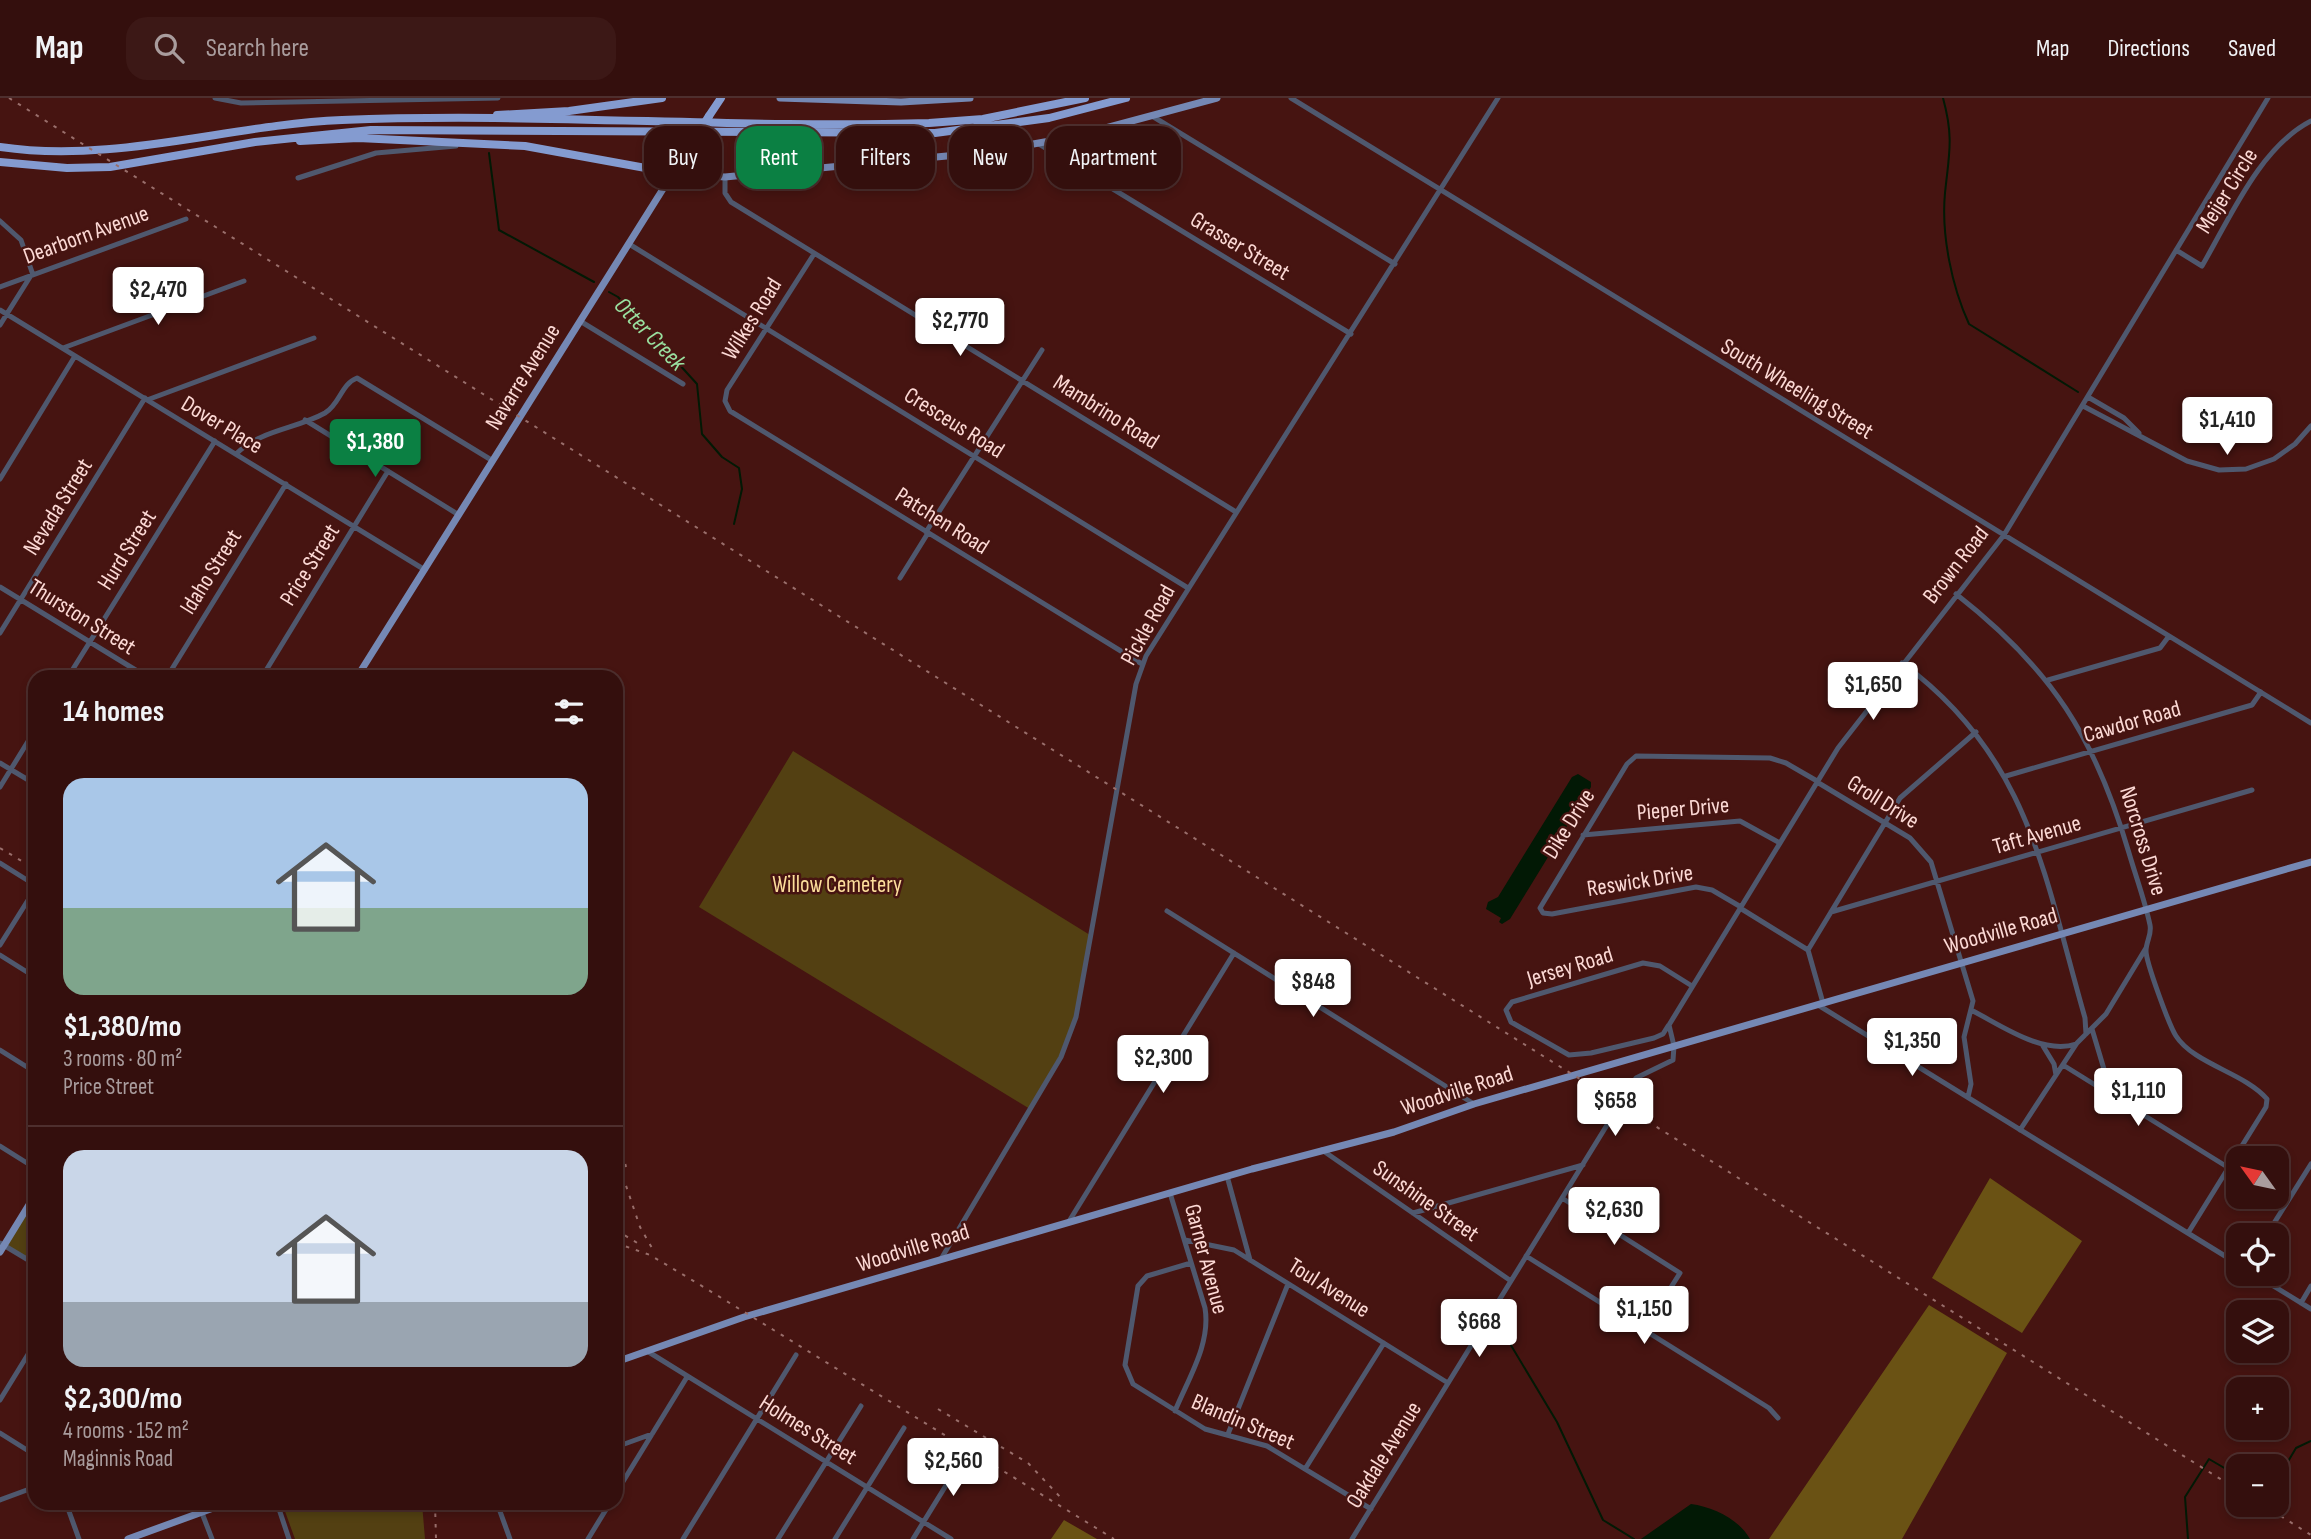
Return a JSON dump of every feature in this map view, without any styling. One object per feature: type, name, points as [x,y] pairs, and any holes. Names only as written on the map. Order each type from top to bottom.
[{"type":"highway","points":[[462,119],[569,111],[662,98]]},
{"type":"highway","name":"Navarre Avenue","points":[[703,126],[721,98]]},
{"type":"highway","points":[[0,147],[95,152],[306,121],[462,119],[929,123],[983,119],[1085,98]]},
{"type":"highway","points":[[0,162],[67,169],[110,167],[256,142],[372,130],[935,133],[1049,118],[1126,98]]},
{"type":"highway","points":[[256,142],[358,138],[525,146],[644,168]]},
{"type":"main road","points":[[780,98],[901,102],[971,98]]},
{"type":"main road","points":[[722,177],[989,152],[1039,144],[1217,98]]},
{"type":"main road","name":"Navarre Avenue","points":[[361,670],[663,189]]},
{"type":"main road","name":"Woodville Road","points":[[623,1360],[744,1317],[1227,1176],[1394,1132],[1474,1104],[2311,862]]},
{"type":"main road","points":[[1,1246],[28,1206]]},
{"type":"main road","points":[[128,1539],[210,1510]]},
{"type":"street","points":[[215,98],[241,103],[498,98]]},
{"type":"street","name":"South Wheeling Street","points":[[1291,98],[2311,723]]},
{"type":"street","name":"Pickle Road","points":[[941,1259],[1052,1073],[1076,1017],[1109,821],[1142,664],[1442,191],[1498,98]]},
{"type":"street","name":"Brown Road","points":[[1669,1025],[1856,723],[2004,535],[2268,98]]},
{"type":"street","points":[[1153,116],[1395,264]]},
{"type":"street","name":"Meijer Circle","points":[[2176,250],[2202,266],[2272,152],[2292,132],[2311,121]]},
{"type":"street","name":"Grasser Street","points":[[1039,144],[1351,334]]},
{"type":"street","points":[[298,177],[349,160],[400,149],[491,145]]},
{"type":"street","name":"Mambrino Road","points":[[725,177],[725,193],[731,202],[1236,512]]},
{"type":"street","name":"Dearborn Avenue","points":[[0,287],[186,219]]},
{"type":"street","points":[[0,221],[15,231],[21,240],[32,276],[0,325]]},
{"type":"street","name":"Cresceus Road","points":[[629,244],[1188,588]]},
{"type":"street","name":"Wilkes Road","points":[[726,405],[725,394],[814,254]]},
{"type":"street","points":[[63,348],[244,281]]},
{"type":"street","name":"Dover Place","points":[[0,310],[425,570]]},
{"type":"street","points":[[580,321],[683,384]]},
{"type":"street","points":[[146,399],[314,338]]},
{"type":"street","points":[[900,579],[1042,350]]},
{"type":"street","points":[[0,479],[75,356]]},
{"type":"street","points":[[236,454],[263,436],[329,410],[353,379],[361,378],[493,461]]},
{"type":"street","points":[[2088,397],[2124,418],[2142,435]]},
{"type":"street","name":"Nevada Street","points":[[0,633],[146,399]]},
{"type":"street","name":"Patchen Road","points":[[726,405],[733,414],[1142,664]]},
{"type":"street","points":[[2082,405],[2113,425],[2142,435],[2192,464],[2234,470],[2274,459],[2295,444],[2311,426]]},
{"type":"street","points":[[305,420],[459,515]]},
{"type":"street","name":"Hurd Street","points":[[72,670],[215,441]]},
{"type":"street","name":"Price Street","points":[[266,670],[388,471]]},
{"type":"street","name":"Idaho Street","points":[[171,670],[286,484]]},
{"type":"street","name":"Thurston Street","points":[[0,587],[135,670]]},
{"type":"street","name":"Norcross Drive","points":[[1956,594],[2006,634],[2048,680],[2093,751],[2110,790],[2122,828],[2151,931],[2146,948],[2171,1024],[2180,1041],[2267,1098],[2266,1107],[2242,1146]]},
{"type":"street","points":[[2048,680],[2160,648],[2169,636]]},
{"type":"street","points":[[1902,663],[1942,695],[1976,732],[2006,776],[2024,813],[2037,853],[2085,1018],[2086,1034]]},
{"type":"street","name":"Cawdor Road","points":[[2006,776],[2252,705],[2261,692]]},
{"type":"street","points":[[1976,732],[1903,795],[1808,950],[1821,1004],[2226,1256]]},
{"type":"street","points":[[0,787],[28,741]]},
{"type":"street","name":"Groll Drive","points":[[1634,757],[1770,758],[1786,763],[1924,850],[1938,882],[1973,1001],[1973,1011],[1964,1037],[1971,1084],[1968,1097]]},
{"type":"street","name":"Dike Drive","points":[[1541,912],[1543,901],[1634,757]]},
{"type":"street","points":[[0,763],[28,781]]},
{"type":"street","name":"Taft Avenue","points":[[1831,912],[2252,790]]},
{"type":"street","name":"Pieper Drive","points":[[1583,835],[1740,821],[1780,843]]},
{"type":"street","points":[[0,863],[28,882]]},
{"type":"street","name":"Reswick Drive","points":[[1541,912],[1552,914],[1696,887],[1712,890],[1808,950]]},
{"type":"street","points":[[0,945],[28,899]]},
{"type":"street","points":[[1167,911],[1474,1104]]},
{"type":"street","points":[[2021,1130],[2077,1043],[2106,1014],[2146,948]]},
{"type":"street","points":[[1068,1223],[1234,953]]},
{"type":"street","points":[[0,955],[28,973]]},
{"type":"street","name":"Jersey Road","points":[[1669,1025],[1659,1036],[1580,1055],[1565,1053],[1542,1042],[1511,1022],[1506,1013],[1509,1004],[1643,963],[1660,966],[1692,986]]},
{"type":"street","points":[[1973,1011],[2041,1044],[2056,1048],[2077,1043]]},
{"type":"street","points":[[1669,1025],[1674,1046]]},
{"type":"street","points":[[2092,1029],[2112,1096]]},
{"type":"street","points":[[2041,1044],[2054,1064],[2056,1075]]},
{"type":"street","name":"Oakdale Avenue","points":[[1352,1539],[1639,1074],[1673,1060],[1674,1046]]},
{"type":"street","points":[[0,1050],[28,1068]]},
{"type":"street","points":[[2063,1065],[2226,1167]]},
{"type":"street","points":[[0,1146],[28,1164]]},
{"type":"street","name":"Sunshine Street","points":[[1321,1150],[1511,1281]]},
{"type":"street","points":[[2274,1223],[2311,1164]]},
{"type":"street","points":[[1413,1213],[1583,1165]]},
{"type":"street","points":[[2189,1233],[2226,1171]]},
{"type":"street","points":[[1227,1176],[1250,1260]]},
{"type":"street","name":"Garner Avenue","points":[[1170,1193],[1205,1308],[1206,1333],[1175,1411]]},
{"type":"street","points":[[1562,1198],[1680,1273],[1644,1331]]},
{"type":"street","name":"Toul Avenue","points":[[1185,1240],[1230,1248],[1448,1383]]},
{"type":"street","points":[[1,1246],[28,1260]]},
{"type":"street","points":[[1526,1256],[1769,1408],[1778,1418]]},
{"type":"street","name":"Blandin Street","points":[[1191,1263],[1152,1274],[1140,1282],[1134,1296],[1125,1365],[1126,1374],[1133,1384],[1209,1431],[1263,1444],[1371,1509]]},
{"type":"street","points":[[1228,1434],[1288,1284]]},
{"type":"street","points":[[2273,1286],[2311,1309]]},
{"type":"street","points":[[2301,1303],[2311,1286]]},
{"type":"street","points":[[1305,1469],[1384,1343]]},
{"type":"street","name":"Holmes Street","points":[[647,1351],[951,1539]]},
{"type":"street","points":[[0,1400],[28,1354]]},
{"type":"street","points":[[683,1539],[796,1355]]},
{"type":"street","points":[[623,1482],[687,1377]]},
{"type":"street","points":[[778,1539],[860,1406]]},
{"type":"street","points":[[835,1539],[904,1428]]},
{"type":"street","points":[[0,1433],[28,1451]]},
{"type":"street","points":[[623,1444],[652,1434]]},
{"type":"street","points":[[912,1539],[961,1461]]},
{"type":"street","points":[[0,1500],[28,1490]]},
{"type":"street","points":[[69,1510],[79,1539]]},
{"type":"street","points":[[279,1510],[289,1539]]},
{"type":"street","points":[[500,1510],[510,1539]]},
{"type":"street","points":[[587,1539],[606,1510]]},
{"type":"street","points":[[202,1513],[212,1539]]},
{"type":"green space","name":"Willow Cemetery","points":[[793,751],[1090,935],[1076,1017],[1068,1040],[1030,1109],[699,907]]},
{"type":"green space","points":[[28,1206],[28,1260],[4,1245]]},
{"type":"green space","points":[[285,1510],[423,1510],[425,1539],[295,1539]]},
{"type":"shaded area","points":[[1578,774],[1591,782],[1591,787],[1510,919],[1502,924],[1499,922],[1501,918],[1486,909],[1488,902],[1498,897],[1572,777]]},
{"type":"shaded area","points":[[1990,1178],[2082,1241],[2022,1333],[1932,1278]]},
{"type":"shaded area","points":[[1929,1305],[2007,1353],[1902,1539],[1769,1539]]},
{"type":"shaded area","points":[[1691,1504],[1725,1515],[1750,1539],[1641,1539]]},
{"type":"shaded area","points":[[1064,1520],[1097,1539],[1051,1539]]},
{"type":"waterway","points":[[1943,98],[1950,135],[1944,209],[1946,243],[1953,277],[1969,324],[2078,392]]},
{"type":"waterway","name":"Otter Creek","points":[[489,153],[499,230],[594,282]]},
{"type":"waterway","name":"Otter Creek","points":[[609,292],[618,297],[697,384],[702,434],[722,457],[739,468],[742,489],[734,524]]},
{"type":"waterway","points":[[1500,1327],[1557,1422],[1603,1520],[1634,1539]]},
{"type":"waterway","points":[[2289,1460],[2296,1448],[2311,1441]]},
{"type":"waterway","points":[[2188,1539],[2185,1497],[2209,1459],[2226,1469]]},
{"type":"railway","points":[[9,98],[2226,1483]]},
{"type":"railway","points":[[0,848],[28,865]]},
{"type":"railway","points":[[623,1154],[626,1167]]},
{"type":"railway","points":[[623,1177],[640,1227],[652,1248]]},
{"type":"railway","points":[[623,1234],[639,1244]]},
{"type":"railway","points":[[623,1245],[650,1255],[697,1283],[1114,1539]]},
{"type":"railway","points":[[938,1409],[1028,1463],[1063,1500]]},
{"type":"railway","points":[[435,1510],[436,1539]]},
{"type":"railway","points":[[2282,1517],[2311,1535]]}]
